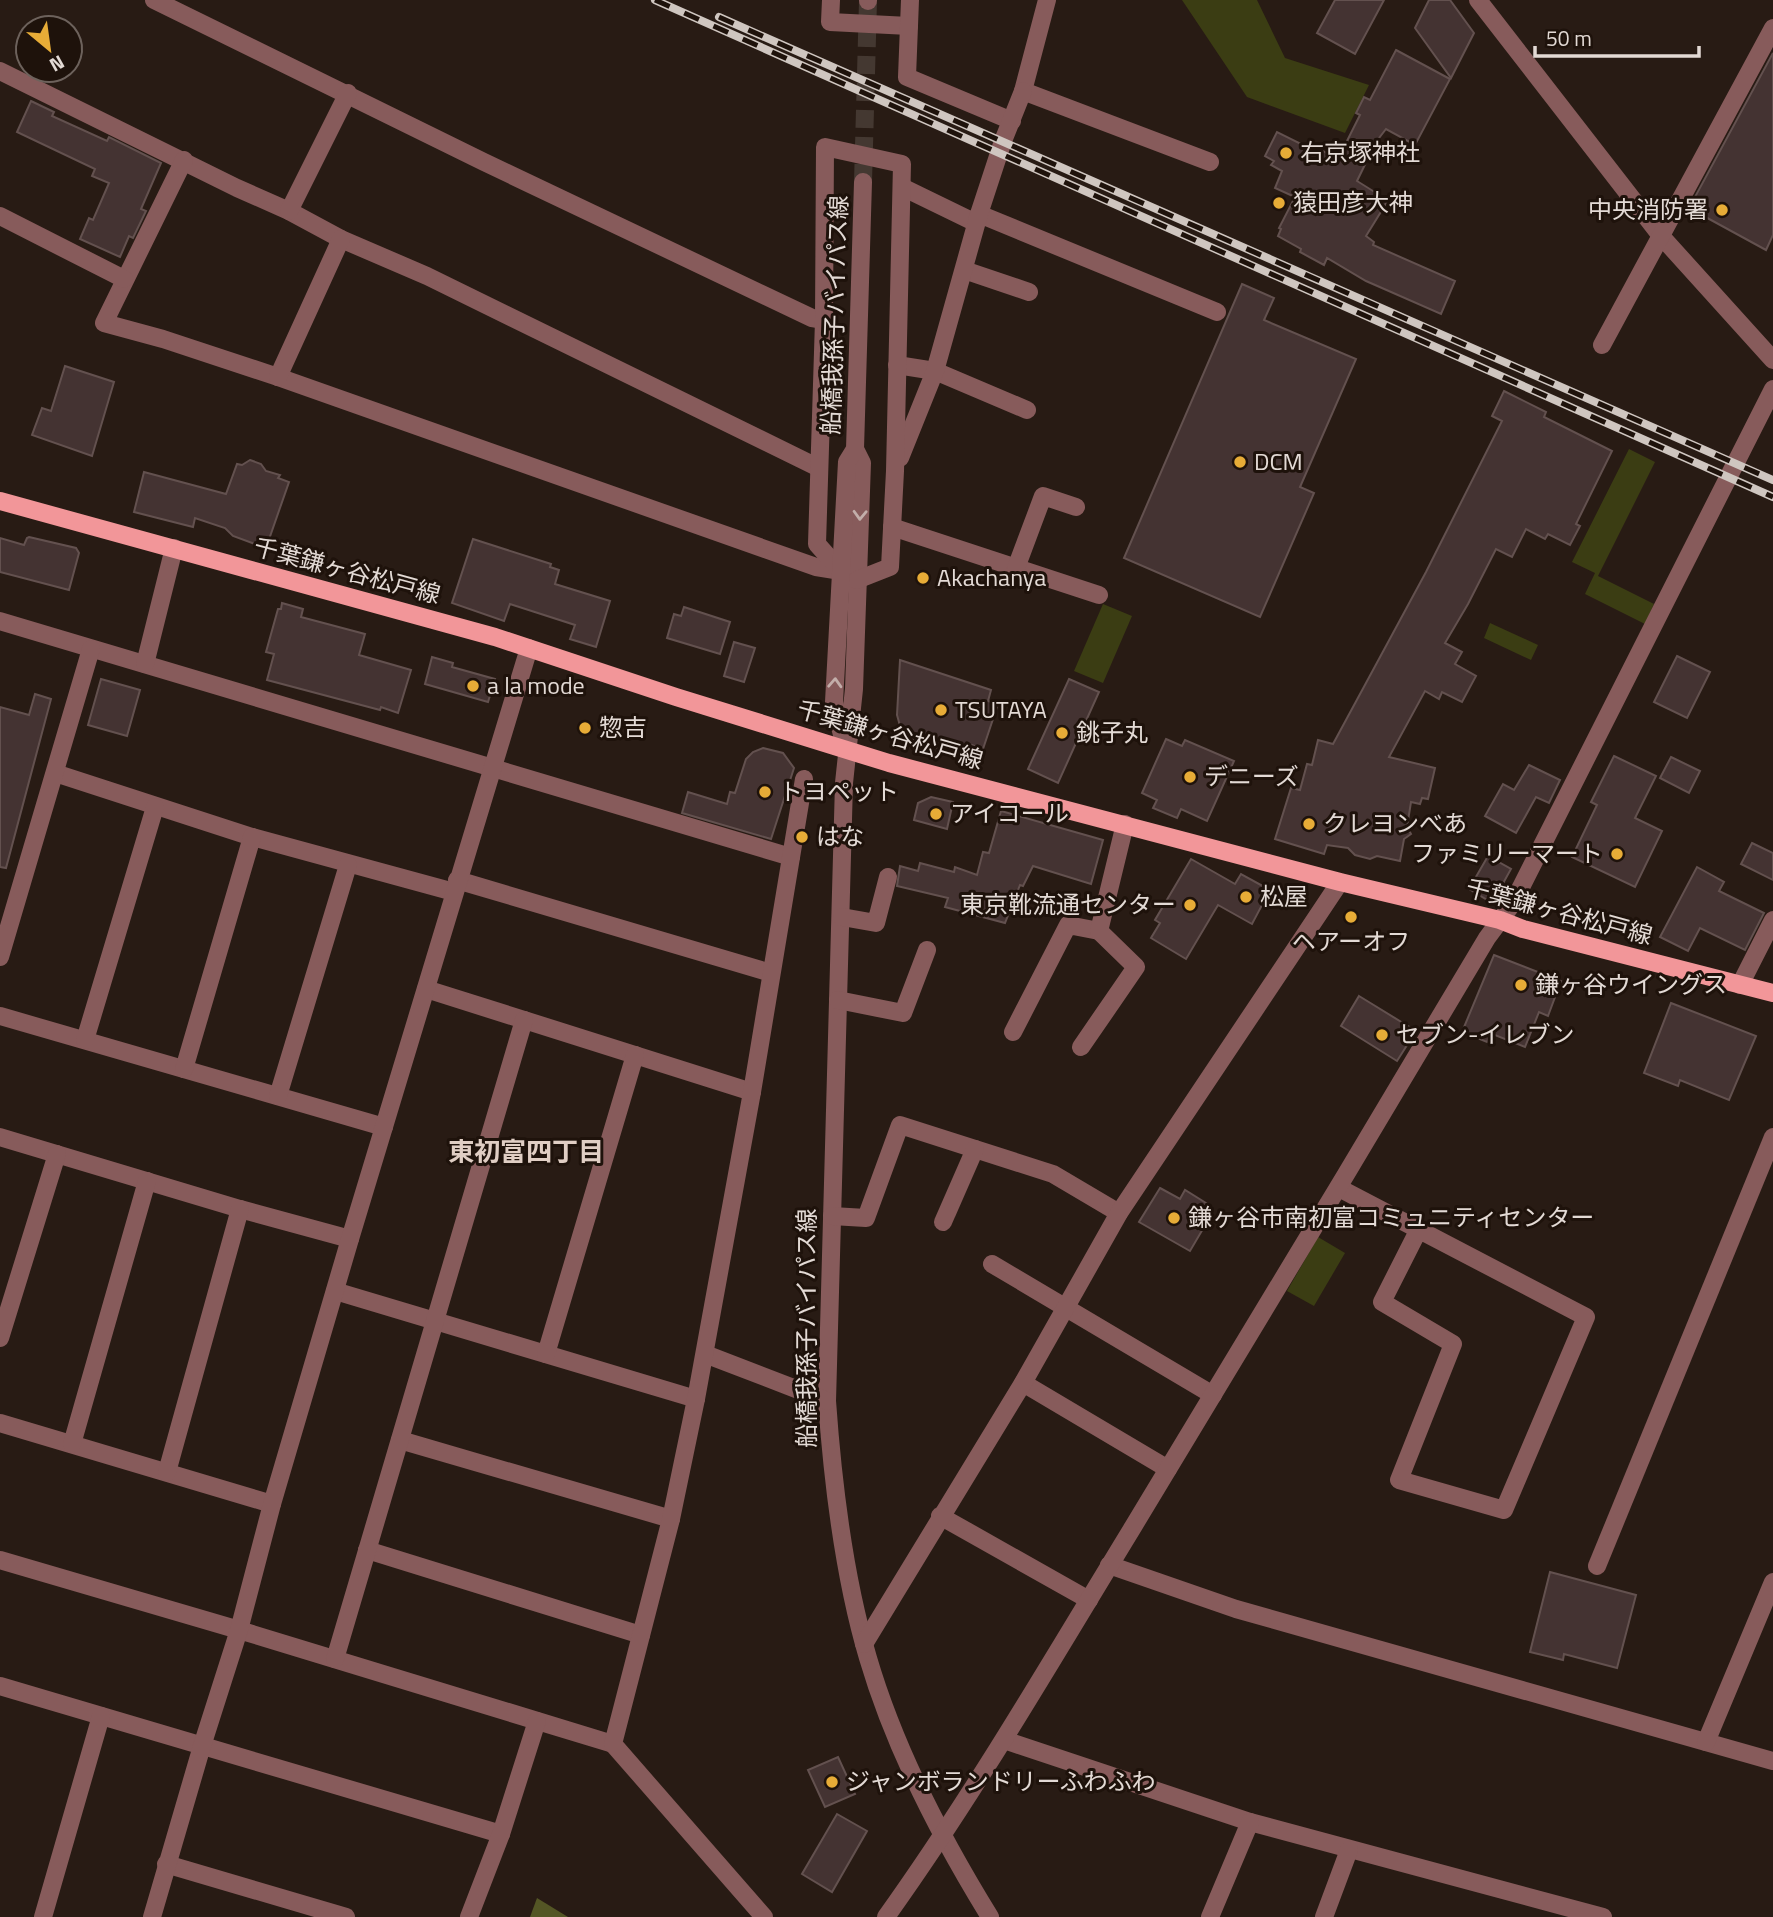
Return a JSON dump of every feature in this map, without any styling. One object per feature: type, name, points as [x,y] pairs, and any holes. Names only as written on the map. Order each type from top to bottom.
[{"type":"main road","name":"千葉鎌ヶ谷松戸線","points":[[0,501],[529,648],[846,750],[1340,882],[1500,920],[1523,929],[1773,993]]},
{"type":"street","points":[[155,0],[484,162],[813,318],[824,320]]},
{"type":"street","points":[[831,0],[830,22],[909,26]]},
{"type":"street","points":[[910,0],[907,77],[1012,121]]},
{"type":"street","points":[[895,471],[935,371],[978,219],[1023,90],[1047,0]]},
{"type":"street","points":[[1478,0],[1661,236],[1773,360]]},
{"type":"street","points":[[1601,345],[1773,28]]},
{"type":"street","points":[[0,71],[289,211],[341,239],[428,276],[819,468]]},
{"type":"street","points":[[1023,90],[1210,162]]},
{"type":"street","points":[[289,211],[348,93]]},
{"type":"street","points":[[841,571],[817,544],[824,320],[825,147],[902,164],[895,471],[890,567],[857,580]]},
{"type":"street","points":[[184,160],[104,323],[163,339],[278,377],[816,567],[841,571]]},
{"type":"street","name":"船橋我孫子バイパス線","points":[[863,182],[855,449],[862,463],[854,689],[844,783],[827,1401],[831,1463],[844,1547],[864,1644],[881,1696],[943,1838],[990,1917]]},
{"type":"street","points":[[902,187],[1217,312]]},
{"type":"street","points":[[0,216],[124,279]]},
{"type":"street","points":[[278,377],[341,239]]},
{"type":"street","points":[[964,270],[1029,292]]},
{"type":"street","points":[[897,365],[935,371],[1027,410]]},
{"type":"street","points":[[886,1917],[943,1838],[1004,1740],[1339,1188],[1487,937],[1513,903],[1773,389]]},
{"type":"street","name":"船橋我孫子バイパス線","points":[[846,750],[834,702],[847,462],[855,449]]},
{"type":"street","points":[[1016,568],[1043,496],[1076,507]]},
{"type":"street","points":[[892,527],[1099,595]]},
{"type":"street","points":[[145,664],[174,548]]},
{"type":"street","points":[[0,621],[790,857]]},
{"type":"street","points":[[152,1917],[239,1630],[272,1504],[350,1239],[529,648]]},
{"type":"street","points":[[0,957],[6,914],[55,773],[91,649]]},
{"type":"street","points":[[55,773],[155,807],[348,864],[456,886],[771,973]]},
{"type":"street","points":[[613,1744],[671,1519],[705,1354],[804,779]]},
{"type":"street","points":[[85,1040],[155,807]]},
{"type":"street","points":[[1099,931],[1125,824]]},
{"type":"street","points":[[184,1069],[252,837]]},
{"type":"street","points":[[278,1096],[348,864]]},
{"type":"street","points":[[842,917],[876,923],[888,877]]},
{"type":"street","points":[[864,1644],[1023,1383],[1119,1213],[1340,882]]},
{"type":"street","points":[[1740,985],[1773,920]]},
{"type":"street","points":[[1013,1032],[1068,925],[1099,931],[1136,967],[1082,1047]]},
{"type":"street","points":[[838,1000],[903,1013],[927,950]]},
{"type":"street","points":[[426,989],[752,1091]]},
{"type":"street","points":[[0,1016],[384,1127]]},
{"type":"street","points":[[335,1659],[524,1020]]},
{"type":"street","points":[[546,1354],[635,1055]]},
{"type":"street","points":[[832,1216],[866,1217],[900,1125],[1053,1174],[1119,1213]]},
{"type":"street","points":[[0,1137],[350,1239]]},
{"type":"street","points":[[1597,1566],[1773,1137]]},
{"type":"street","points":[[943,1222],[975,1149]]},
{"type":"street","points":[[0,1338],[57,1153]]},
{"type":"street","points":[[72,1444],[147,1181]]},
{"type":"street","points":[[1339,1188],[1587,1317],[1504,1510],[1399,1480],[1453,1344],[1382,1302],[1419,1230]]},
{"type":"street","points":[[167,1472],[240,1209]]},
{"type":"street","points":[[992,1264],[1213,1395]]},
{"type":"street","points":[[335,1291],[696,1399]]},
{"type":"street","points":[[705,1354],[827,1401]]},
{"type":"street","points":[[1023,1383],[1168,1469]]},
{"type":"street","points":[[0,1423],[272,1504]]},
{"type":"street","points":[[400,1440],[671,1519]]},
{"type":"street","points":[[940,1516],[1089,1600]]},
{"type":"street","points":[[367,1550],[641,1635]]},
{"type":"street","points":[[0,1560],[613,1744],[764,1917]]},
{"type":"street","points":[[1110,1565],[1236,1609],[1773,1761]]},
{"type":"street","points":[[1706,1742],[1773,1582]]},
{"type":"street","points":[[0,1687],[501,1834]]},
{"type":"street","points":[[43,1917],[101,1716]]},
{"type":"street","points":[[469,1917],[501,1834],[537,1721]]},
{"type":"street","points":[[1004,1740],[1250,1822],[1603,1917]]},
{"type":"street","points":[[1210,1917],[1250,1822]]},
{"type":"street","points":[[1324,1917],[1349,1850]]},
{"type":"street","points":[[166,1864],[346,1917]]},
{"type":"shaded area","points":[[1182,0],[1257,0],[1285,58],[1369,85],[1345,133],[1247,97]]},
{"type":"shaded area","points":[[1629,449],[1655,462],[1598,576],[1654,604],[1645,624],[1585,594],[1595,573],[1572,562]]},
{"type":"shaded area","points":[[1103,604],[1132,616],[1103,683],[1074,671]]},
{"type":"shaded area","points":[[1490,623],[1538,645],[1531,660],[1484,638]]},
{"type":"shaded area","points":[[1318,1237],[1345,1253],[1314,1306],[1287,1291]]},
{"type":"green space","points":[[537,1898],[568,1917],[530,1917]]},
{"type":"building","points":[[1335,0],[1384,0],[1355,54],[1317,33]]},
{"type":"building","points":[[1429,0],[1450,0],[1474,33],[1451,78],[1415,28]]},
{"type":"building","points":[[1396,50],[1450,79],[1415,145],[1386,129],[1376,142],[1357,181],[1387,202],[1366,236],[1374,242],[1373,245],[1455,281],[1441,314],[1366,281],[1327,258],[1324,265],[1278,236],[1281,229],[1279,228],[1295,197],[1275,188],[1282,171],[1271,165],[1274,161],[1265,156],[1277,132],[1319,153],[1321,150],[1338,159],[1360,115],[1356,113],[1364,97],[1370,100]]},
{"type":"building","points":[[1773,53],[1773,235],[1766,250],[1689,208]]},
{"type":"building","points":[[31,101],[54,112],[52,116],[107,141],[109,137],[161,163],[141,209],[146,211],[133,238],[129,236],[120,257],[80,239],[89,218],[93,220],[109,183],[92,176],[95,169],[17,132]]},
{"type":"building","points":[[1242,284],[1274,298],[1264,320],[1356,359],[1300,487],[1314,493],[1260,617],[1124,558]]},
{"type":"building","points":[[65,366],[114,382],[92,456],[32,435],[42,408],[51,411]]},
{"type":"building","points":[[1504,391],[1546,412],[1544,417],[1612,451],[1576,524],[1580,526],[1570,545],[1548,534],[1545,539],[1526,529],[1512,557],[1496,549],[1445,643],[1462,652],[1455,664],[1476,676],[1462,702],[1442,692],[1439,699],[1425,691],[1389,757],[1435,768],[1428,799],[1422,798],[1420,804],[1411,802],[1407,827],[1411,834],[1404,839],[1400,861],[1377,856],[1370,859],[1355,855],[1348,848],[1327,845],[1324,854],[1275,839],[1291,788],[1300,790],[1307,764],[1312,765],[1318,740],[1333,744],[1426,572],[1502,421],[1492,416]]},
{"type":"building","points":[[250,460],[289,482],[266,548],[233,536],[225,528],[195,518],[193,527],[134,512],[144,472],[226,494],[237,464],[242,465]]},
{"type":"building","points":[[29,537],[76,548],[79,553],[69,590],[0,572],[0,538],[24,545]]},
{"type":"building","points":[[473,539],[551,564],[550,567],[559,570],[555,584],[610,601],[596,647],[570,639],[575,625],[510,604],[504,621],[452,603]]},
{"type":"building","points":[[282,603],[303,609],[301,617],[365,634],[359,655],[411,670],[398,713],[267,680],[274,654],[266,652]]},
{"type":"building","points":[[684,607],[730,622],[720,654],[667,638],[674,614],[681,616]]},
{"type":"building","points":[[734,642],[755,648],[744,682],[724,676]]},
{"type":"building","points":[[1677,656],[1710,672],[1687,718],[1654,702]]},
{"type":"building","points":[[432,657],[453,663],[452,667],[495,679],[488,702],[425,684]]},
{"type":"building","points":[[900,660],[991,690],[988,701],[998,704],[983,749],[972,745],[968,758],[902,733],[897,715]]},
{"type":"building","points":[[101,679],[140,690],[127,736],[88,725]]},
{"type":"building","points":[[1069,679],[1099,692],[1058,783],[1028,769]]},
{"type":"building","points":[[35,694],[51,699],[6,868],[0,867],[0,707],[29,715]]},
{"type":"building","points":[[1166,739],[1182,746],[1185,740],[1234,761],[1207,821],[1181,809],[1177,818],[1153,808],[1157,800],[1142,793]]},
{"type":"building","points":[[763,748],[783,753],[794,768],[771,839],[682,813],[688,792],[727,804],[730,792],[735,793],[746,759]]},
{"type":"building","points":[[1614,756],[1656,776],[1635,818],[1662,831],[1635,887],[1572,857],[1597,805],[1591,802]]},
{"type":"building","points":[[1671,757],[1700,771],[1689,793],[1660,778]]},
{"type":"building","points":[[1529,765],[1560,780],[1549,803],[1536,797],[1516,833],[1485,816],[1503,784],[1514,790]]},
{"type":"building","points":[[931,797],[953,802],[947,829],[914,820],[918,803]]},
{"type":"building","points":[[1001,811],[1103,840],[1091,884],[1033,866],[1023,886],[1020,885],[1005,923],[945,907],[948,898],[897,886],[900,866],[918,871],[920,863],[954,872],[955,867],[977,875],[983,852],[989,853]]},
{"type":"building","points":[[1752,843],[1773,853],[1773,880],[1741,864]]},
{"type":"building","points":[[1488,856],[1511,869],[1496,896],[1493,894],[1489,901],[1469,889]]},
{"type":"building","points":[[1191,859],[1235,884],[1241,874],[1270,890],[1252,924],[1218,905],[1186,959],[1151,938],[1160,923],[1155,920]]},
{"type":"building","points":[[1697,867],[1724,882],[1719,891],[1764,913],[1745,950],[1700,928],[1688,951],[1660,937]]},
{"type":"building","points":[[1494,955],[1561,981],[1548,1016],[1539,1012],[1525,1047],[1490,1033],[1487,1042],[1462,1032]]},
{"type":"building","points":[[1359,996],[1416,1031],[1397,1061],[1341,1026]]},
{"type":"building","points":[[1671,1003],[1756,1036],[1729,1100],[1680,1080],[1678,1086],[1644,1073]]},
{"type":"building","points":[[1160,1188],[1180,1199],[1185,1190],[1206,1203],[1201,1212],[1210,1217],[1190,1251],[1139,1222]]},
{"type":"building","points":[[1550,1572],[1636,1595],[1617,1668],[1564,1654],[1563,1660],[1530,1652]]},
{"type":"building","points":[[838,1757],[855,1794],[825,1807],[808,1770]]},
{"type":"building","points":[[837,1814],[867,1831],[832,1892],[802,1874]]},
{"type":"tunnel","points":[[863,182],[868,1]]},
{"type":"railway","points":[[655,0],[1773,497]]},
{"type":"railway","points":[[719,17],[1773,480]]},
{"type":"place","name":"右京塚神社","points":[[1286,153]]},
{"type":"place","name":"猿田彦大神","points":[[1279,203]]},
{"type":"place","name":"中央消防署","points":[[1722,210]]},
{"type":"place","name":"DCM","points":[[1240,462]]},
{"type":"place","name":"Akachanya","points":[[923,578]]},
{"type":"place","name":"a la mode","points":[[473,686]]},
{"type":"place","name":"TSUTAYA","points":[[941,710]]},
{"type":"place","name":"惣吉","points":[[585,728]]},
{"type":"place","name":"銚子丸","points":[[1062,733]]},
{"type":"place","name":"デニーズ","points":[[1190,777]]},
{"type":"place","name":"トヨペット","points":[[765,792]]},
{"type":"place","name":"アイコール","points":[[936,814]]},
{"type":"place","name":"クレヨンべあ","points":[[1309,824]]},
{"type":"place","name":"はな","points":[[802,837]]},
{"type":"place","name":"ファミリーマート","points":[[1617,854]]},
{"type":"place","name":"松屋","points":[[1246,897]]},
{"type":"place","name":"東京靴流通センター","points":[[1190,905]]},
{"type":"place","name":"ヘアーオフ","points":[[1351,917]]},
{"type":"place","name":"鎌ヶ谷ウイングス","points":[[1521,985]]},
{"type":"place","name":"セブン-イレブン","points":[[1382,1035]]},
{"type":"place","name":"鎌ヶ谷市南初富コミュニティセンター","points":[[1174,1218]]},
{"type":"place","name":"ジャンボランドリーふわふわ","points":[[832,1782]]},
{"type":"district","name":"東初富四丁目","points":[[526,1152]]}]
